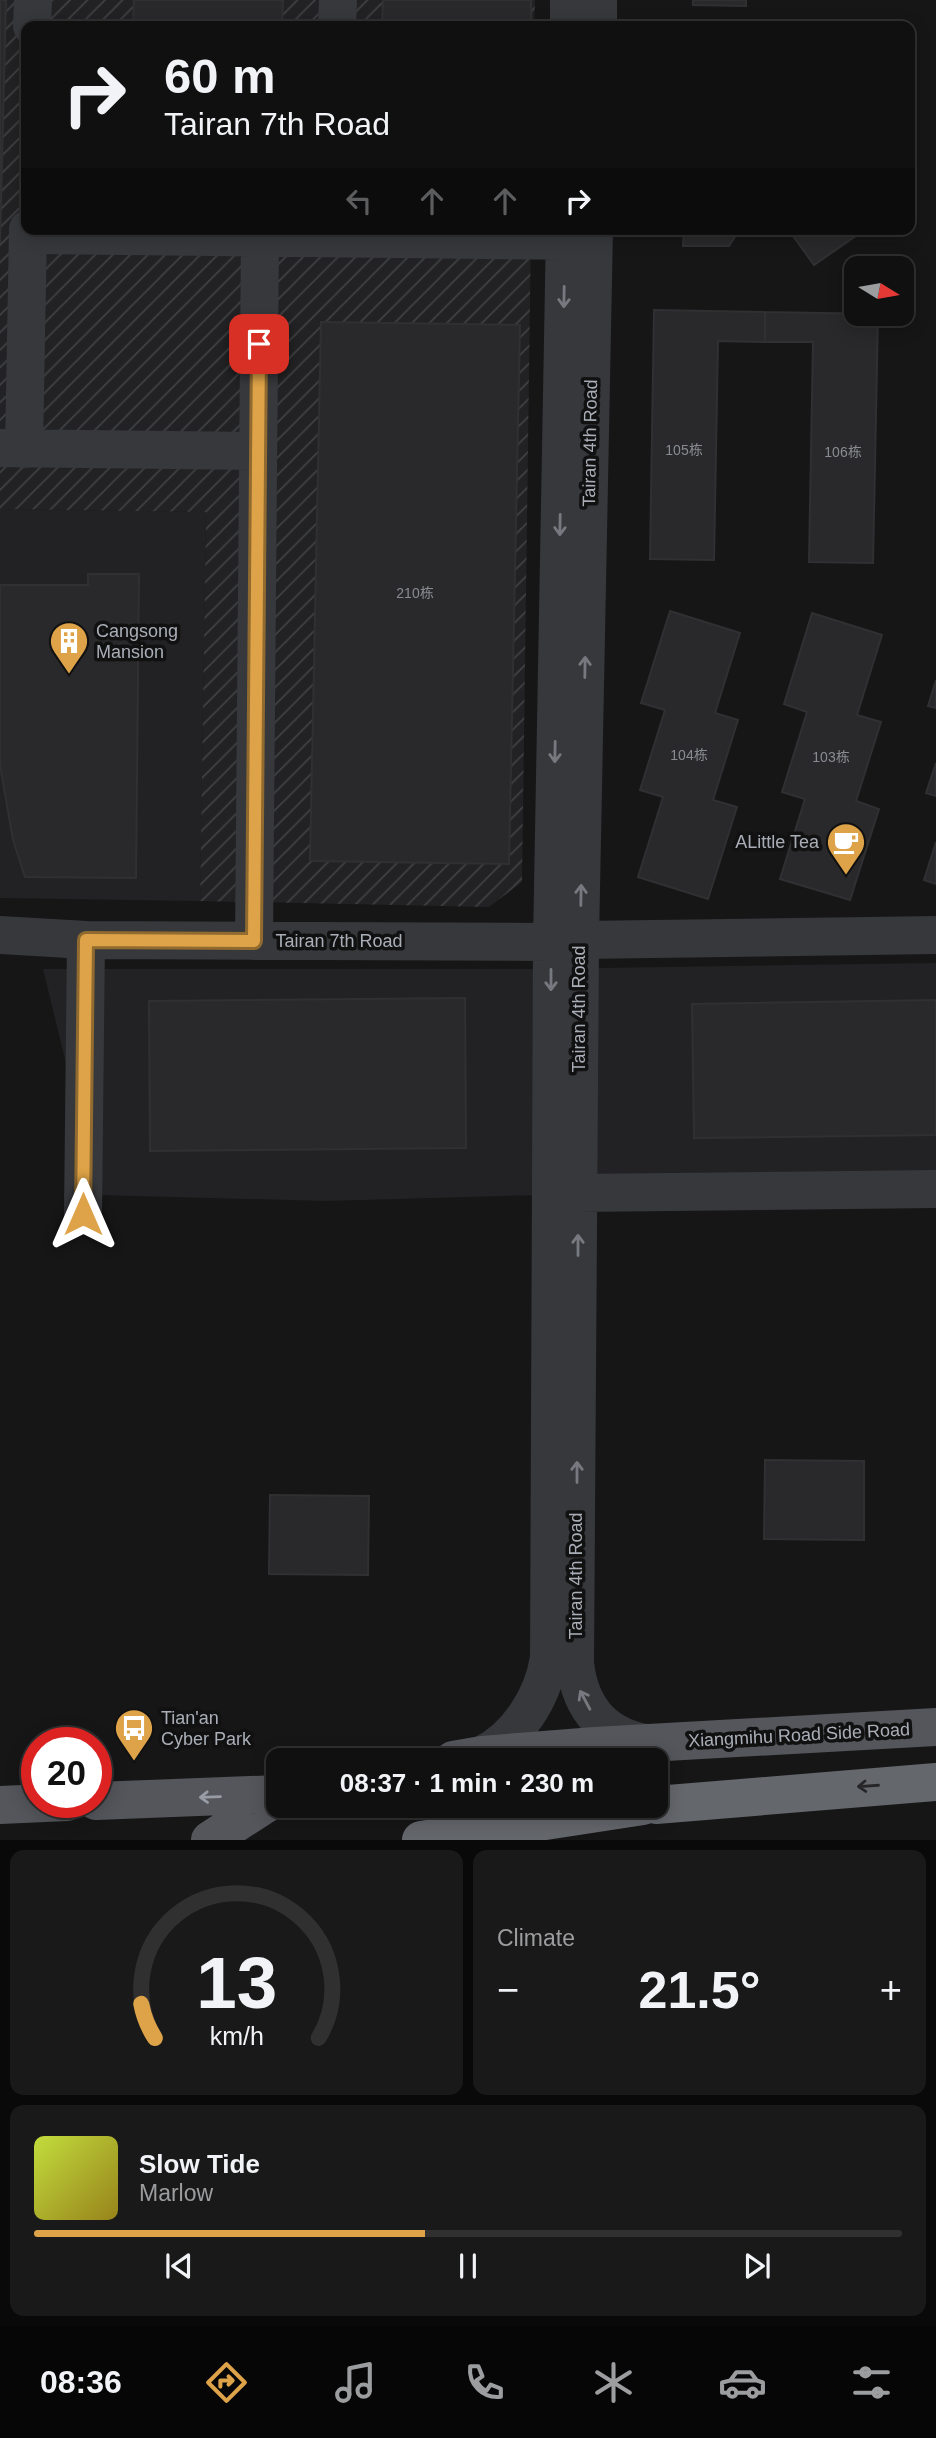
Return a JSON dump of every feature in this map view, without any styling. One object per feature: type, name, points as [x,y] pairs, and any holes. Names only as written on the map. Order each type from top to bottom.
[{"type":"highway","points":[[668,1804],[936,1782]]},
{"type":"highway","points":[[421,1839],[562,1818]]},
{"type":"main road","points":[[824,1733],[936,1704]]},
{"type":"main road","name":"Xiangmihu Road Side Road","points":[[602,1748],[936,1727]]},
{"type":"main road","points":[[112,1800],[266,1795]]},
{"type":"main road","points":[[210,1839],[266,1803]]},
{"type":"main road","points":[[0,1805],[21,1804]]},
{"type":"street","points":[[32,21],[33,0]]},
{"type":"street","points":[[337,21],[338,0]]},
{"type":"street","points":[[569,0],[569,21]]},
{"type":"street","points":[[598,0],[598,21]]},
{"type":"street","points":[[28,235],[12,449],[258,451]]},
{"type":"street","points":[[144,235],[260,238],[316,235]]},
{"type":"street","name":"Tairan 4th Road","points":[[487,1748],[505,1739],[528,1712],[540,1690],[549,1658],[579,235]]},
{"type":"street","points":[[254,941],[260,238]]},
{"type":"street","name":"Tairan 7th Road","points":[[0,935],[86,940],[566,941],[936,935]]},
{"type":"street","points":[[83,1214],[86,940]]},
{"type":"street","name":"Tairan 4th Road","points":[[566,941],[579,1193],[578,1684],[588,1707],[604,1724],[629,1739],[656,1744]]},
{"type":"street","points":[[579,1193],[936,1188]]},
{"type":"shaded area","points":[[0,0],[535,0],[534,21],[21,21],[21,235],[531,235],[522,882],[489,907],[200,901],[206,512],[0,509]]},
{"type":"shaded area","name":"Cangsong Mansion","points":[[0,509],[206,512],[200,901],[0,898]]},
{"type":"shaded area","points":[[936,963],[936,1171],[537,1195],[327,1201],[98,1195],[43,969],[532,969]]},
{"type":"building","points":[[0,0],[6,0],[0,244]]},
{"type":"building","points":[[134,0],[283,0],[282,21],[133,21]]},
{"type":"building","points":[[383,0],[531,0],[531,21],[382,21]]},
{"type":"building","points":[[693,0],[746,0],[746,6],[693,5]]},
{"type":"building","points":[[684,235],[736,235],[729,246],[683,246]]},
{"type":"building","points":[[792,235],[857,235],[814,265]]},
{"type":"building","points":[[654,310],[765,312],[765,342],[718,341],[714,560],[650,559]]},
{"type":"building","points":[[765,312],[844,313],[844,326],[878,326],[873,563],[809,562],[813,342],[765,342]]},
{"type":"building","points":[[321,322],[520,325],[509,864],[310,861]]},
{"type":"building","name":"Cangsong Mansion","points":[[88,574],[139,574],[136,878],[25,877],[13,840],[0,765],[0,585],[88,585]]},
{"type":"building","points":[[670,611],[740,633],[715,713],[738,720],[713,800],[737,807],[708,899],[638,877],[663,797],[640,790],[665,710],[641,703]]},
{"type":"building","points":[[812,613],[882,635],[857,715],[881,722],[856,801],[879,809],[850,900],[780,879],[805,799],[782,792],[807,712],[784,704]]},
{"type":"building","points":[[936,680],[936,708],[928,706]]},
{"type":"building","points":[[936,763],[936,796],[926,793]]},
{"type":"building","points":[[936,842],[936,884],[924,880]]},
{"type":"building","points":[[465,998],[466,1148],[150,1151],[149,1001]]},
{"type":"building","points":[[936,1000],[936,1135],[694,1138],[692,1004]]},
{"type":"building","points":[[765,1460],[864,1461],[864,1540],[764,1539]]},
{"type":"building","points":[[270,1495],[369,1496],[368,1575],[269,1574]]},
{"type":"place","name":"Cangsong Mansion","points":[[69,675]]},
{"type":"place","name":"ALittle Tea","points":[[846,876]]},
{"type":"place","name":"Tian'an Cyber Park","points":[[134,1762]]},
{"type":"route","points":[[83,1214],[86,940],[254,941],[259,344]]}]
